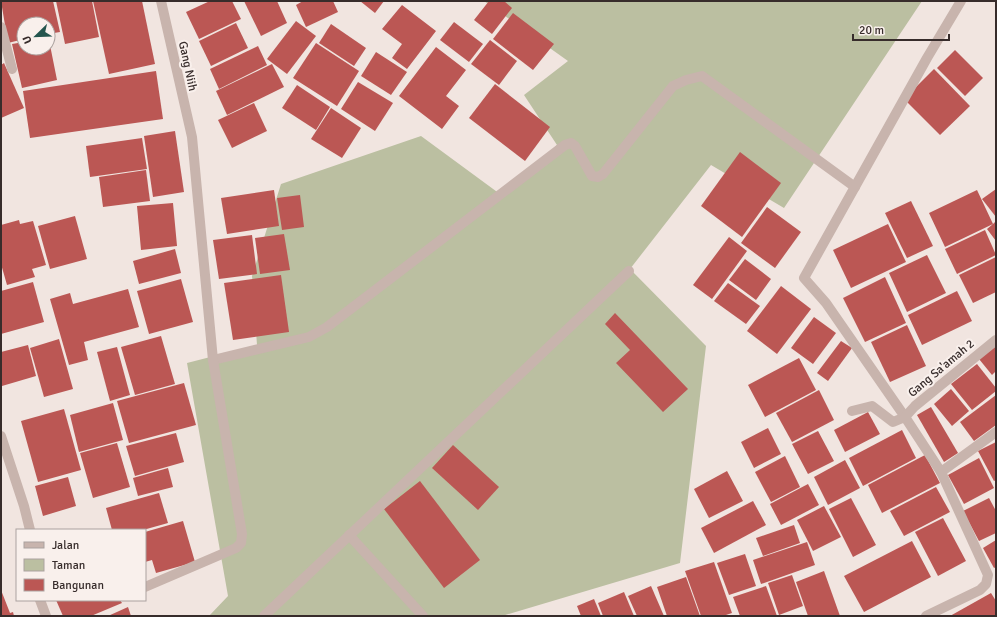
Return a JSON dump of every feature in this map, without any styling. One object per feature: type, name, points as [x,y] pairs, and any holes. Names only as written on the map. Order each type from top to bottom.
[{"type":"street","name":"Gang Niih","points":[[146,587],[236,548],[241,542],[242,534],[213,360],[192,137],[178,82],[165,14],[160,1]]},
{"type":"street","points":[[926,616],[980,590],[986,584],[988,575],[940,472],[905,417],[826,303],[804,278],[961,1]]},
{"type":"street","points":[[1,27],[12,69]]},
{"type":"street","points":[[213,360],[309,337],[327,327],[564,145],[571,143],[575,146],[592,176],[598,177],[604,174],[673,86],[686,80],[702,76],[855,187]]},
{"type":"street","points":[[264,616],[629,271]]},
{"type":"street","name":"Gang Sa'amah 2","points":[[905,417],[915,406],[996,340]]},
{"type":"street","points":[[852,410],[872,406],[893,422],[905,417]]},
{"type":"street","points":[[940,472],[996,432]]},
{"type":"street","points":[[1,436],[24,506],[30,529]]},
{"type":"street","points":[[349,535],[423,616]]},
{"type":"street","points":[[40,601],[46,616]]},
{"type":"green space","points":[[484,1],[922,1],[784,208],[711,165],[630,269],[706,346],[680,563],[502,616],[209,616],[228,596],[187,363],[257,345],[252,276],[281,184],[421,136],[504,197],[557,145],[524,95],[568,61]]},
{"type":"building","points":[[1,1],[53,1],[60,32],[56,33],[56,16],[16,16],[16,41],[8,43]]},
{"type":"building","points":[[56,1],[92,1],[99,37],[65,44]]},
{"type":"building","points":[[93,1],[142,1],[155,64],[109,74]]},
{"type":"building","points":[[210,1],[232,1],[241,19],[199,39],[186,12]]},
{"type":"building","points":[[244,1],[277,1],[287,23],[261,36]]},
{"type":"building","points":[[303,1],[333,1],[338,12],[306,27],[296,5]]},
{"type":"building","points":[[360,1],[384,1],[375,13]]},
{"type":"building","points":[[489,1],[504,1],[512,8],[492,34],[474,20]]},
{"type":"building","points":[[402,5],[436,31],[407,69],[392,58],[402,44],[382,29]]},
{"type":"building","points":[[513,13],[554,44],[533,70],[493,39]]},
{"type":"building","points":[[296,21],[316,36],[287,74],[267,59]]},
{"type":"building","points":[[454,22],[483,44],[469,62],[440,40]]},
{"type":"building","points":[[236,23],[248,48],[211,66],[199,41]]},
{"type":"building","points":[[331,24],[366,48],[354,66],[319,43]]},
{"type":"building","points":[[490,40],[517,61],[499,85],[471,64]]},
{"type":"building","points":[[16,43],[16,56],[52,56],[57,80],[22,88],[12,44]]},
{"type":"building","points":[[316,43],[359,71],[337,106],[293,78]]},
{"type":"building","points":[[258,46],[267,65],[219,89],[210,69]]},
{"type":"building","points":[[436,47],[466,70],[446,96],[459,106],[442,129],[399,96]]},
{"type":"building","points":[[955,50],[983,78],[965,96],[937,68]]},
{"type":"building","points":[[376,52],[407,72],[391,95],[361,76]]},
{"type":"building","points":[[4,63],[24,108],[1,118],[1,65]]},
{"type":"building","points":[[272,64],[284,87],[227,115],[216,91]]},
{"type":"building","points":[[934,69],[970,106],[940,135],[904,99]]},
{"type":"building","points":[[156,71],[163,119],[30,138],[23,91]]},
{"type":"building","points":[[358,82],[393,103],[375,131],[341,109]]},
{"type":"building","points":[[495,84],[550,127],[525,161],[469,118]]},
{"type":"building","points":[[297,85],[330,107],[316,130],[282,108]]},
{"type":"building","points":[[254,103],[267,131],[232,148],[218,120]]},
{"type":"building","points":[[331,108],[361,128],[342,158],[311,139]]},
{"type":"building","points":[[175,131],[184,192],[153,197],[144,136]]},
{"type":"building","points":[[142,138],[147,169],[90,177],[86,146]]},
{"type":"building","points":[[740,152],[781,183],[742,237],[701,206]]},
{"type":"building","points":[[146,170],[150,201],[103,207],[99,177]]},
{"type":"building","points":[[996,189],[996,217],[982,199]]},
{"type":"building","points":[[274,190],[279,226],[227,234],[221,198]]},
{"type":"building","points":[[977,190],[993,224],[945,247],[929,213]]},
{"type":"building","points":[[300,195],[304,227],[282,230],[277,198]]},
{"type":"building","points":[[911,201],[933,246],[907,258],[885,213]]},
{"type":"building","points":[[173,203],[177,246],[141,250],[137,206]]},
{"type":"building","points":[[767,207],[801,232],[775,268],[741,243]]},
{"type":"building","points":[[75,216],[87,259],[50,269],[38,226]]},
{"type":"building","points":[[19,220],[20,224],[33,221],[46,265],[32,269],[35,277],[7,285],[1,264],[1,225]]},
{"type":"building","points":[[996,221],[996,241],[987,229]]},
{"type":"building","points":[[888,224],[906,262],[851,288],[833,250]]},
{"type":"building","points":[[985,230],[996,255],[957,274],[945,249]]},
{"type":"building","points":[[284,234],[290,270],[260,274],[255,238]]},
{"type":"building","points":[[252,235],[257,274],[219,279],[213,240]]},
{"type":"building","points":[[729,237],[747,251],[712,299],[693,285]]},
{"type":"building","points":[[175,249],[181,273],[139,284],[133,261]]},
{"type":"building","points":[[927,255],[946,293],[907,312],[889,273]]},
{"type":"building","points":[[996,257],[996,292],[973,303],[959,275]]},
{"type":"building","points":[[745,259],[771,279],[756,300],[729,280]]},
{"type":"building","points":[[281,275],[289,332],[233,340],[224,283]]},
{"type":"building","points":[[885,277],[906,323],[865,342],[843,298]]},
{"type":"building","points":[[181,279],[193,322],[149,334],[137,291]]},
{"type":"building","points":[[33,282],[44,322],[1,334],[1,291]]},
{"type":"building","points":[[728,283],[760,306],[746,324],[714,301]]},
{"type":"building","points":[[781,286],[811,309],[777,354],[747,331]]},
{"type":"building","points":[[128,289],[139,327],[84,342],[88,360],[69,365],[50,299],[70,293],[73,304]]},
{"type":"building","points":[[957,291],[972,321],[922,345],[908,315]]},
{"type":"building","points":[[615,313],[688,389],[663,412],[616,363],[630,350],[605,324]]},
{"type":"building","points":[[814,317],[836,333],[813,364],[791,348]]},
{"type":"building","points":[[907,325],[926,366],[890,382],[871,342]]},
{"type":"building","points":[[161,336],[175,384],[135,395],[121,347]]},
{"type":"building","points":[[59,339],[73,389],[44,397],[30,348]]},
{"type":"building","points":[[841,341],[852,348],[828,381],[817,373]]},
{"type":"building","points":[[28,345],[36,376],[2,386],[1,352]]},
{"type":"building","points":[[996,346],[996,371],[992,375],[979,359]]},
{"type":"building","points":[[117,347],[130,395],[110,401],[97,352]]},
{"type":"building","points":[[799,358],[816,390],[765,417],[748,385]]},
{"type":"building","points":[[977,364],[996,388],[996,391],[972,410],[951,384]]},
{"type":"building","points":[[184,383],[196,425],[129,443],[117,401]]},
{"type":"building","points":[[951,389],[969,411],[952,426],[934,404]]},
{"type":"building","points":[[819,390],[834,420],[792,442],[776,413]]},
{"type":"building","points":[[996,395],[996,425],[974,441],[960,422]]},
{"type":"building","points":[[113,403],[123,440],[79,452],[70,415]]},
{"type":"building","points":[[931,407],[958,453],[944,462],[917,415]]},
{"type":"building","points":[[64,409],[81,470],[38,482],[21,421]]},
{"type":"building","points":[[868,412],[880,434],[845,452],[834,430]]},
{"type":"building","points":[[768,428],[781,454],[754,468],[741,442]]},
{"type":"building","points":[[902,430],[916,458],[863,486],[849,458]]},
{"type":"building","points":[[818,431],[834,461],[808,474],[792,444]]},
{"type":"building","points":[[176,433],[184,462],[135,476],[126,446]]},
{"type":"building","points":[[996,442],[996,480],[994,481],[978,451]]},
{"type":"building","points":[[117,443],[130,487],[93,498],[80,453]]},
{"type":"building","points":[[453,445],[499,487],[478,510],[432,468]]},
{"type":"building","points":[[925,455],[940,483],[882,513],[868,485]]},
{"type":"building","points":[[785,456],[800,487],[771,502],[755,472]]},
{"type":"building","points":[[979,458],[994,488],[964,504],[948,475]]},
{"type":"building","points":[[845,460],[860,488],[828,505],[814,477]]},
{"type":"building","points":[[168,468],[173,487],[138,496],[133,478]]},
{"type":"building","points":[[727,471],[743,501],[709,518],[694,489]]},
{"type":"building","points":[[68,477],[76,506],[43,516],[35,486]]},
{"type":"building","points":[[420,481],[480,560],[444,588],[384,509]]},
{"type":"building","points":[[808,484],[819,505],[781,525],[770,504]]},
{"type":"building","points":[[936,487],[950,512],[904,536],[890,511]]},
{"type":"building","points":[[159,493],[168,523],[146,529],[112,529],[106,508]]},
{"type":"building","points":[[851,498],[876,545],[853,557],[829,509]]},
{"type":"building","points":[[989,498],[996,511],[996,533],[979,541],[963,511]]},
{"type":"building","points":[[753,501],[766,525],[714,553],[701,528]]},
{"type":"building","points":[[824,506],[841,537],[813,551],[797,520]]},
{"type":"building","points":[[943,518],[966,561],[938,576],[915,532]]},
{"type":"building","points":[[183,521],[195,562],[156,573],[152,560],[146,562],[146,532]]},
{"type":"building","points":[[794,525],[800,543],[763,556],[756,538]]},
{"type":"building","points":[[996,540],[996,567],[994,568],[983,548]]},
{"type":"building","points":[[912,541],[931,577],[864,612],[844,576]]},
{"type":"building","points":[[807,542],[815,565],[761,584],[753,560]]},
{"type":"building","points":[[745,554],[756,586],[729,595],[717,563]]},
{"type":"building","points":[[714,562],[732,613],[723,616],[701,616],[685,571]]},
{"type":"building","points":[[824,571],[840,616],[808,616],[796,582]]},
{"type":"building","points":[[792,575],[803,606],[779,615],[768,583]]},
{"type":"building","points":[[686,577],[700,616],[667,616],[657,587]]},
{"type":"building","points":[[651,586],[664,616],[637,616],[628,596]]},
{"type":"building","points":[[766,586],[777,616],[740,616],[733,597]]},
{"type":"building","points":[[1,590],[10,613],[13,612],[14,616],[1,616]]},
{"type":"building","points":[[624,592],[634,616],[603,616],[598,603]]},
{"type":"building","points":[[991,593],[996,601],[996,616],[950,616]]},
{"type":"building","points":[[594,599],[601,616],[581,616],[577,606]]},
{"type":"building","points":[[56,601],[121,601],[122,603],[91,616],[63,616]]},
{"type":"building","points":[[128,607],[131,616],[108,616]]}]
